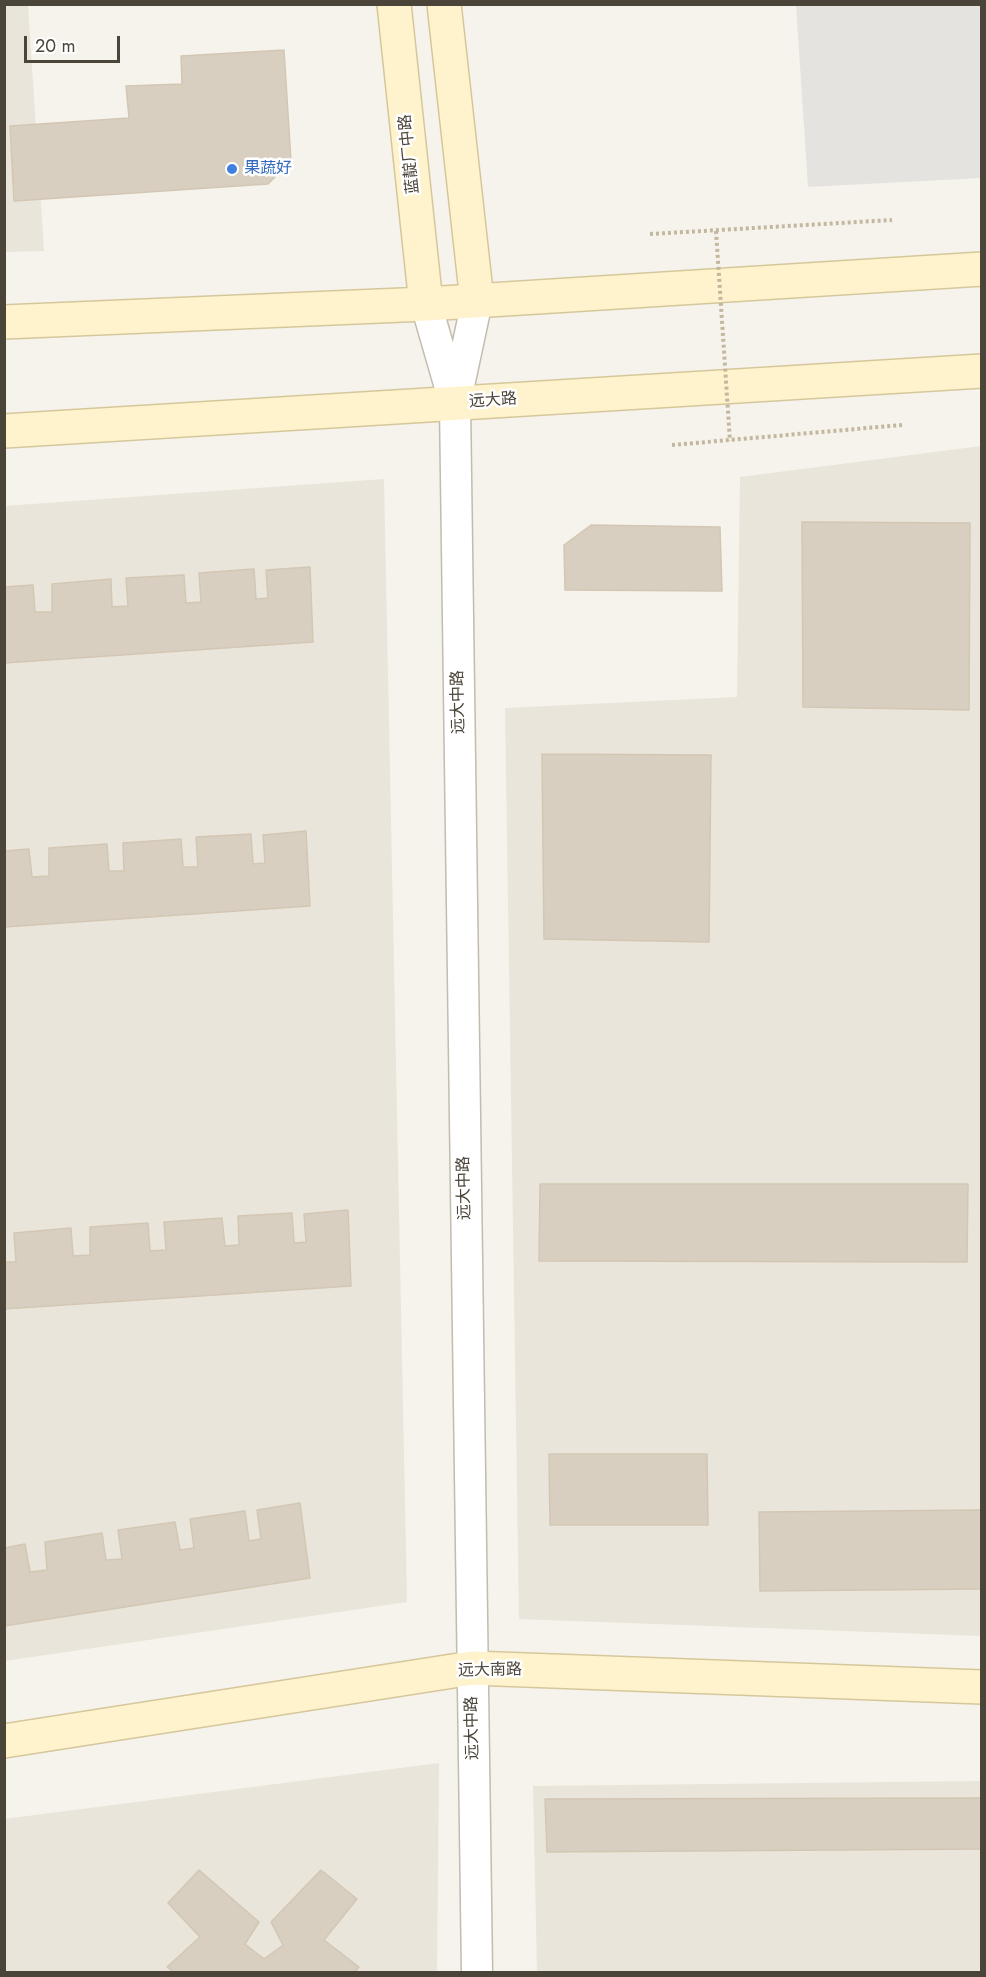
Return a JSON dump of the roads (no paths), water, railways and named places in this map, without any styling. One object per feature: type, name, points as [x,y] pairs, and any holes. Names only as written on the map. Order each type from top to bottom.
[{"type":"main road","name":"蓝靛厂中路","points":[[394,4],[426,304]]},
{"type":"main road","points":[[444,4],[477,301]]},
{"type":"main road","points":[[4,322],[426,304],[981,269]]},
{"type":"main road","name":"远大路","points":[[4,431],[981,371]]},
{"type":"main road","name":"远大南路","points":[[4,1740],[472,1668],[981,1687]]},
{"type":"street","points":[[455,404],[477,301]]},
{"type":"street","points":[[426,304],[455,404]]},
{"type":"street","name":"远大中路","points":[[455,404],[477,1972]]},
{"type":"place","name":"果蔬好","points":[[232,169]]}]
